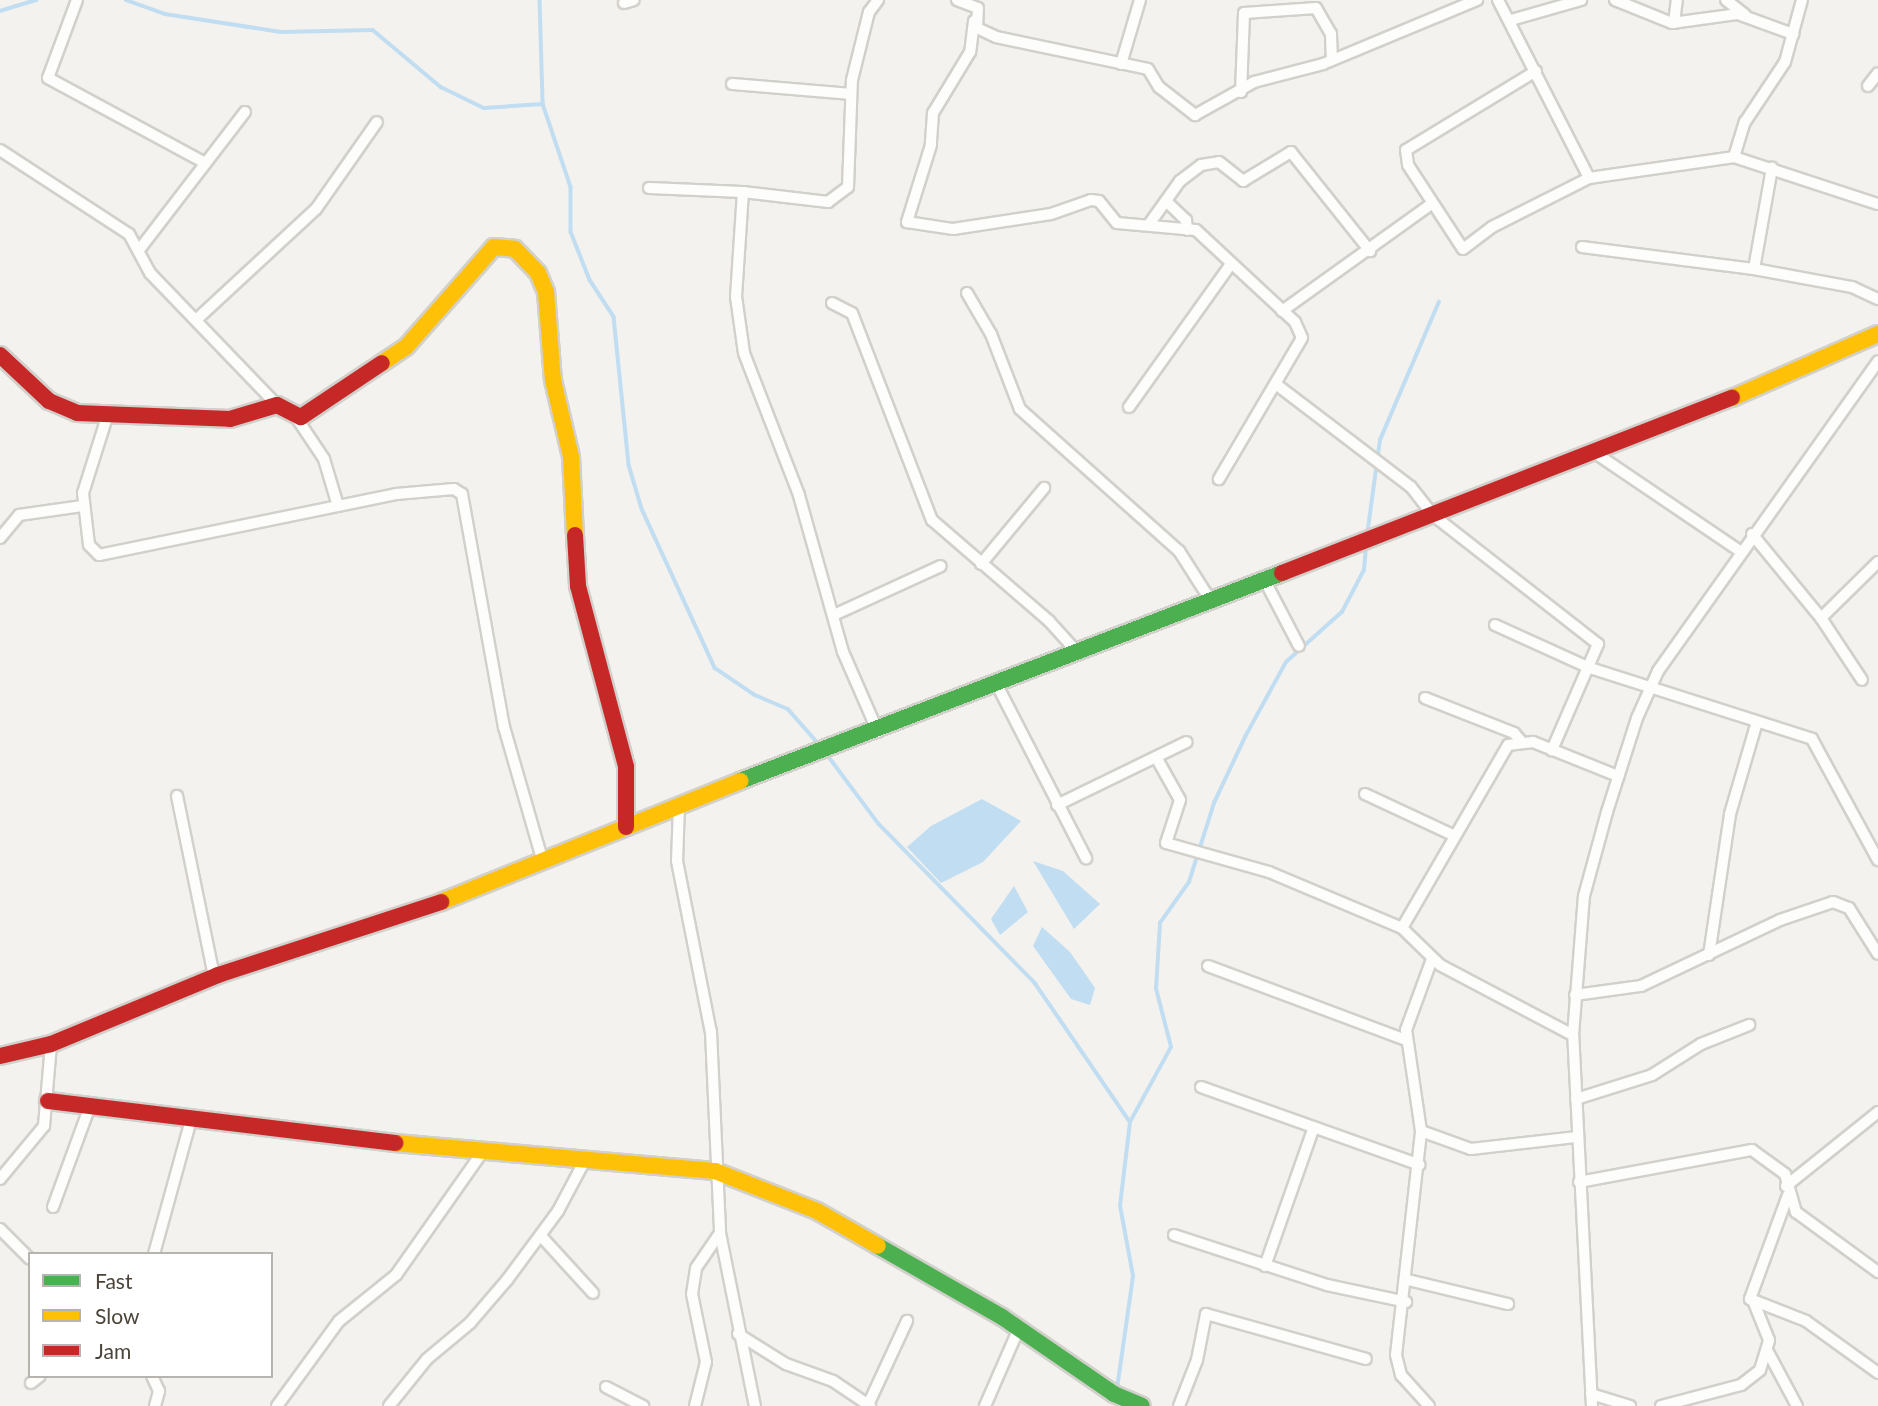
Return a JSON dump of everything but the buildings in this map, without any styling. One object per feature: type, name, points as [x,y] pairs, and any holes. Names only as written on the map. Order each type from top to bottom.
[{"type":"street","points":[[77,0],[48,78],[205,163]]},
{"type":"street","points":[[957,0],[978,8],[970,52],[933,113],[931,145],[907,222],[953,229],[1051,214],[1091,200],[1100,201],[1116,223],[1150,223],[1172,232],[1196,230],[1282,311],[1302,338],[1277,385],[1219,479]]},
{"type":"street","points":[[1121,64],[1139,0]]},
{"type":"street","points":[[974,21],[996,37],[1148,69],[1159,87],[1195,115],[1241,92],[1254,82],[1332,60],[1477,0]]},
{"type":"street","points":[[1497,0],[1511,20],[1589,178]]},
{"type":"street","points":[[1511,20],[1581,0]]},
{"type":"street","points":[[1615,0],[1674,23],[1745,15]]},
{"type":"street","points":[[1674,23],[1677,0]]},
{"type":"street","points":[[1726,0],[1745,15],[1793,34]]},
{"type":"street","points":[[1734,157],[1745,122],[1778,77],[1802,0]]},
{"type":"street","points":[[649,188],[743,192],[828,202],[844,194],[850,94],[877,1]]},
{"type":"street","points":[[1241,92],[1244,13],[1316,8],[1331,34],[1332,60]]},
{"type":"street","points":[[1536,71],[1406,150],[1430,205],[1451,226],[1463,250],[1492,227],[1589,178],[1734,157],[1878,204]]},
{"type":"street","points":[[1868,86],[1878,73]]},
{"type":"street","points":[[732,84],[850,94]]},
{"type":"street","points":[[139,250],[245,112]]},
{"type":"street","points":[[196,320],[316,209],[377,122]]},
{"type":"street","points":[[0,150],[130,234],[150,273],[277,405],[296,417],[324,459],[338,506]]},
{"type":"street","points":[[1150,223],[1166,201],[1201,165],[1219,162],[1242,181],[1291,152],[1370,251]]},
{"type":"street","points":[[1754,269],[1772,168]]},
{"type":"street","points":[[743,192],[736,297],[744,353],[799,495],[836,614],[843,652],[878,732]]},
{"type":"street","points":[[1166,201],[1186,220],[1187,230]]},
{"type":"street","points":[[1282,311],[1370,251],[1430,205]]},
{"type":"street","points":[[296,417],[406,346],[495,247],[508,244],[531,264],[546,292],[553,380],[571,457],[578,586],[626,767],[626,827]]},
{"type":"street","points":[[1582,247],[1754,269],[1852,287],[1878,299]]},
{"type":"street","points":[[1129,407],[1231,264]]},
{"type":"street","points":[[967,293],[991,334],[1020,409],[1180,551],[1211,601]]},
{"type":"street","points":[[832,303],[852,313],[932,520],[1049,621],[1078,653]]},
{"type":"street","points":[[0,1056],[51,1044],[214,977],[419,910],[679,805],[878,732],[1595,453],[1805,369],[1878,334]]},
{"type":"street","points":[[0,355],[50,401],[107,416],[230,419],[277,405]]},
{"type":"street","points":[[1630,1406],[1591,1400],[1573,1035],[1584,896],[1618,776],[1649,687],[1740,551],[1878,360]]},
{"type":"street","points":[[1277,385],[1411,487],[1434,516],[1596,641],[1590,668],[1552,750]]},
{"type":"street","points":[[107,416],[82,506],[89,545],[99,555],[433,489],[461,494],[504,727],[543,862]]},
{"type":"street","points":[[1595,453],[1740,551]]},
{"type":"street","points":[[981,564],[1044,488]]},
{"type":"street","points":[[0,538],[19,515],[82,506]]},
{"type":"street","points":[[1752,534],[1821,618],[1862,680]]},
{"type":"street","points":[[1821,618],[1878,562]]},
{"type":"street","points":[[836,614],[941,566]]},
{"type":"street","points":[[1265,581],[1299,646]]},
{"type":"street","points":[[1495,625],[1590,668],[1649,687],[1664,688],[1756,725],[1812,739],[1878,860]]},
{"type":"street","points":[[997,685],[1086,858]]},
{"type":"street","points":[[1425,698],[1514,733],[1521,741],[1618,776]]},
{"type":"street","points":[[1709,955],[1730,814],[1756,725]]},
{"type":"street","points":[[1402,928],[1452,835],[1499,756],[1521,741]]},
{"type":"street","points":[[1057,805],[1187,742]]},
{"type":"street","points":[[1156,757],[1180,800],[1166,843],[1269,872],[1402,928],[1433,959],[1573,1035]]},
{"type":"street","points":[[1365,794],[1452,835]]},
{"type":"street","points":[[177,796],[214,977]]},
{"type":"street","points":[[679,805],[677,861],[711,1032],[715,1171],[720,1233],[738,1334],[755,1406]]},
{"type":"street","points":[[1575,995],[1641,986],[1780,920],[1833,902],[1849,908],[1878,954]]},
{"type":"street","points":[[1429,1406],[1401,1375],[1396,1355],[1408,1280],[1420,1165],[1421,1131],[1406,1040],[1433,959]]},
{"type":"street","points":[[1208,966],[1406,1040]]},
{"type":"street","points":[[1576,1099],[1652,1075],[1700,1044],[1749,1025]]},
{"type":"street","points":[[0,1179],[38,1137],[48,1101],[51,1044]]},
{"type":"street","points":[[1201,1087],[1420,1165]]},
{"type":"street","points":[[48,1101],[481,1154],[715,1171],[817,1211],[1018,1328],[1119,1396],[1141,1406]]},
{"type":"street","points":[[53,1207],[90,1107]]},
{"type":"street","points":[[1797,1406],[1769,1352],[1754,1303],[1752,1280],[1787,1190],[1878,1112]]},
{"type":"street","points":[[155,1252],[191,1120]]},
{"type":"street","points":[[1265,1266],[1314,1127]]},
{"type":"street","points":[[1421,1131],[1471,1149],[1577,1137]]},
{"type":"street","points":[[1579,1182],[1743,1147],[1779,1167],[1796,1212],[1878,1272]]},
{"type":"street","points":[[277,1406],[339,1321],[403,1266],[481,1154]]},
{"type":"street","points":[[389,1406],[426,1359],[470,1323],[541,1236],[584,1162]]},
{"type":"street","points":[[0,1229],[28,1257]]},
{"type":"street","points":[[695,1406],[706,1362],[692,1294],[696,1268],[720,1233]]},
{"type":"street","points":[[1174,1235],[1265,1266],[1405,1302]]},
{"type":"street","points":[[541,1236],[593,1293]]},
{"type":"street","points":[[1408,1280],[1508,1304]]},
{"type":"street","points":[[1754,1303],[1806,1321],[1878,1373]]},
{"type":"street","points":[[1179,1406],[1198,1360],[1206,1314],[1366,1359]]},
{"type":"street","points":[[738,1334],[869,1405],[907,1321]]},
{"type":"street","points":[[985,1406],[1018,1328]]},
{"type":"street","points":[[1661,1406],[1741,1384],[1760,1370],[1769,1352]]},
{"type":"street","points":[[153,1378],[159,1391],[155,1406]]},
{"type":"street","points":[[606,1387],[643,1406]]},
{"type":"water","points":[[982,799],[1021,821],[983,862],[941,883],[907,847],[931,826]]},
{"type":"water","points":[[1033,861],[1063,871],[1100,904],[1074,929]]},
{"type":"water","points":[[1014,886],[1028,912],[1000,935],[991,919]]},
{"type":"water","points":[[1042,927],[1070,952],[1095,988],[1090,1005],[1071,999],[1033,946]]},
{"type":"waterway","points":[[0,11],[36,0]]},
{"type":"waterway","points":[[126,0],[165,14],[281,32],[373,30],[441,87],[484,108],[543,104]]},
{"type":"waterway","points":[[540,0],[543,104],[571,187],[571,232],[590,280],[614,317],[629,465],[642,509],[715,668],[755,695],[788,709],[819,744]]},
{"type":"waterway","points":[[1367,536],[1380,440],[1439,302]]},
{"type":"waterway","points":[[1117,1389],[1133,1276],[1120,1206],[1130,1122],[1171,1047],[1156,989],[1160,923],[1189,882],[1214,803],[1245,737],[1286,662],[1342,612],[1364,570],[1366,547]]},
{"type":"waterway","points":[[826,753],[879,824],[1035,983],[1130,1122]]},
{"type":"traffic: fast","points":[[740,781],[1282,573]]},
{"type":"traffic: fast","points":[[878,1246],[1002,1317],[1114,1394],[1142,1406]]},
{"type":"traffic: slow","points":[[382,363],[406,347],[494,247],[515,249],[538,273],[546,292],[553,380],[571,457],[575,535]]},
{"type":"traffic: slow","points":[[1732,398],[1878,334]]},
{"type":"traffic: slow","points":[[441,902],[740,781]]},
{"type":"traffic: slow","points":[[395,1143],[715,1171],[817,1211],[878,1246]]},
{"type":"traffic: jam","points":[[0,355],[49,401],[77,413],[230,419],[277,405],[301,417],[382,363]]},
{"type":"traffic: jam","points":[[1282,573],[1732,398]]},
{"type":"traffic: jam","points":[[575,535],[578,586],[626,767],[626,827]]},
{"type":"traffic: jam","points":[[0,1056],[51,1044],[218,975],[441,902]]},
{"type":"traffic: jam","points":[[48,1101],[395,1143]]}]
